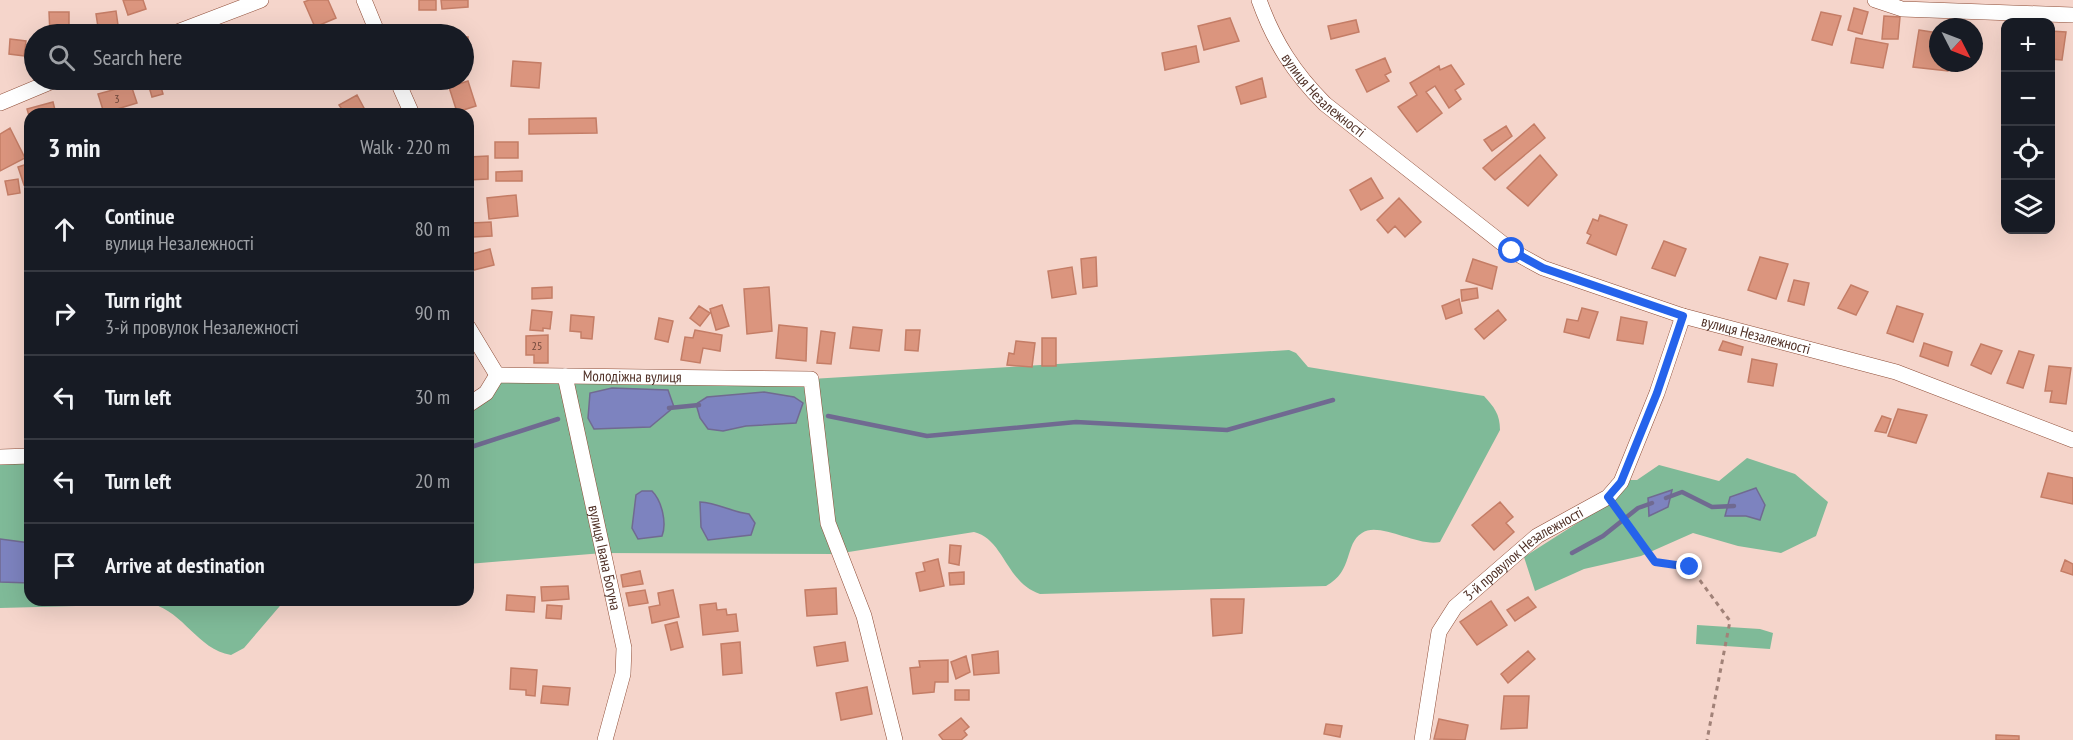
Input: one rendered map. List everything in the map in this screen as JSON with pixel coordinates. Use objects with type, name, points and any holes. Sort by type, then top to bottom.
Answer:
[{"type":"street","points":[[198,24],[261,0]]},
{"type":"street","points":[[364,0],[374,24]]},
{"type":"street","name":"вулиця Незалежності","points":[[1259,0],[1272,35],[1284,56],[1303,82],[1325,104],[1512,251],[1543,268],[1683,316],[1896,372],[2073,440]]},
{"type":"street","points":[[1875,0],[1902,9],[2073,15]]},
{"type":"street","points":[[0,103],[31,90]]},
{"type":"street","points":[[401,90],[409,108]]},
{"type":"street","name":"3-й провулок Незалежності","points":[[1422,740],[1438,632],[1455,608],[1537,536],[1608,497],[1621,482],[1657,393],[1683,316]]},
{"type":"street","points":[[474,337],[497,375],[486,393],[474,401]]},
{"type":"street","name":"Молодіжна вулиця","points":[[497,375],[811,379],[828,523],[864,616],[895,740]]},
{"type":"street","name":"вулиця Івана Богуна","points":[[565,376],[624,648],[621,685],[605,740]]},
{"type":"street","points":[[0,457],[24,456]]},
{"type":"path","points":[[1608,497],[1655,562],[1690,567],[1730,621],[1707,740]]},
{"type":"green space","points":[[1289,350],[1296,353],[1308,367],[1484,396],[1498,415],[1500,430],[1440,542],[1431,543],[1388,532],[1369,530],[1356,538],[1341,573],[1326,586],[1040,594],[1020,581],[992,543],[984,536],[974,532],[836,554],[603,553],[474,564],[474,399],[497,375],[811,379]]},
{"type":"green space","points":[[24,456],[24,606],[76,606],[0,608],[0,457]]},
{"type":"green space","points":[[1747,458],[1795,474],[1828,502],[1816,536],[1781,553],[1738,546],[1693,533],[1641,556],[1584,569],[1535,591],[1524,557],[1593,513],[1612,480],[1637,480],[1659,465],[1719,481]]},
{"type":"green space","points":[[158,606],[280,606],[244,648],[231,655],[209,646]]},
{"type":"green space","points":[[1697,625],[1760,629],[1773,633],[1770,649],[1696,644]]},
{"type":"water","points":[[612,388],[668,390],[674,407],[650,427],[594,429],[588,418],[590,393]]},
{"type":"water","points":[[764,392],[794,397],[803,403],[796,423],[746,426],[723,431],[708,429],[700,418],[696,404],[707,397]]},
{"type":"water","points":[[1756,488],[1765,505],[1760,520],[1746,516],[1725,516],[1730,497]]},
{"type":"water","points":[[1672,490],[1668,507],[1649,516],[1648,498]]},
{"type":"water","points":[[642,491],[652,491],[661,506],[664,519],[662,536],[638,539],[632,528],[636,495]]},
{"type":"water","points":[[700,502],[749,514],[755,523],[751,535],[708,540],[701,527]]},
{"type":"water","points":[[0,539],[24,542],[24,583],[0,582]]},
{"type":"building","points":[[123,0],[143,0],[146,9],[128,15]]},
{"type":"building","points":[[328,0],[336,18],[322,24],[314,24],[304,2]]},
{"type":"building","points":[[419,0],[436,0],[436,10],[419,10]]},
{"type":"building","points":[[441,0],[468,0],[468,7],[442,9]]},
{"type":"building","points":[[1854,8],[1868,12],[1862,34],[1848,30]]},
{"type":"building","points":[[116,11],[118,24],[98,24],[96,14]]},
{"type":"building","points":[[49,12],[69,12],[69,24],[50,24]]},
{"type":"building","points":[[1821,12],[1841,16],[1832,45],[1812,40]]},
{"type":"building","points":[[1884,16],[1900,17],[1898,39],[1882,39]]},
{"type":"building","points":[[1230,18],[1239,41],[1204,50],[1198,26]]},
{"type":"building","points":[[1356,20],[1359,32],[1331,39],[1328,26]]},
{"type":"building","points":[[1919,30],[1929,32],[1929,69],[1913,67]]},
{"type":"building","points":[[2055,31],[2066,32],[2062,60],[2055,59]]},
{"type":"building","points":[[1856,38],[1888,44],[1883,68],[1851,63]]},
{"type":"building","points":[[10,39],[24,41],[24,56],[9,54]]},
{"type":"building","points":[[1196,46],[1199,62],[1165,70],[1162,53]]},
{"type":"building","points":[[1385,58],[1391,72],[1385,75],[1389,81],[1367,92],[1356,70]]},
{"type":"building","points":[[513,61],[541,63],[539,88],[511,86]]},
{"type":"building","points":[[1451,65],[1464,84],[1455,90],[1461,99],[1449,108],[1435,86],[1426,92],[1442,113],[1417,132],[1398,107],[1417,95],[1410,83],[1439,66],[1440,70]]},
{"type":"building","points":[[1262,78],[1266,97],[1241,104],[1236,87]]},
{"type":"building","points":[[113,90],[133,90],[137,103],[120,108],[102,108],[98,94]]},
{"type":"building","points":[[150,90],[162,90],[163,94],[152,97]]},
{"type":"building","points":[[450,90],[471,90],[476,106],[456,108]]},
{"type":"building","points":[[357,95],[364,108],[341,108],[339,105]]},
{"type":"building","points":[[53,102],[54,108],[31,108]]},
{"type":"building","points":[[596,118],[597,133],[529,134],[529,119]]},
{"type":"building","points":[[1534,124],[1545,138],[1495,180],[1483,168]]},
{"type":"building","points":[[1506,126],[1512,136],[1492,151],[1484,140]]},
{"type":"building","points":[[10,128],[24,159],[0,171],[0,134]]},
{"type":"building","points":[[495,142],[518,142],[518,158],[495,158]]},
{"type":"building","points":[[1540,155],[1557,175],[1528,206],[1507,188]]},
{"type":"building","points":[[488,156],[488,179],[474,180],[474,157]]},
{"type":"building","points":[[24,165],[24,185],[18,167]]},
{"type":"building","points":[[522,171],[522,181],[496,181],[496,172]]},
{"type":"building","points":[[1371,178],[1383,198],[1361,210],[1350,190]]},
{"type":"building","points":[[18,179],[20,193],[8,195],[5,181]]},
{"type":"building","points":[[516,195],[518,216],[489,219],[487,198]]},
{"type":"building","points":[[1399,198],[1421,222],[1405,237],[1395,226],[1388,233],[1377,220]]},
{"type":"building","points":[[1600,215],[1627,225],[1616,255],[1587,243],[1591,235],[1587,233],[1593,219],[1598,221]]},
{"type":"building","points":[[491,222],[492,236],[474,237],[474,223]]},
{"type":"building","points":[[1664,241],[1686,249],[1675,276],[1652,268]]},
{"type":"building","points":[[490,249],[494,265],[474,270],[474,253]]},
{"type":"building","points":[[1096,257],[1097,286],[1083,288],[1081,259]]},
{"type":"building","points":[[1760,257],[1788,264],[1776,299],[1748,290]]},
{"type":"building","points":[[1473,259],[1497,267],[1492,289],[1466,281]]},
{"type":"building","points":[[1072,267],[1076,294],[1052,298],[1048,271]]},
{"type":"building","points":[[1794,280],[1809,283],[1804,305],[1788,301]]},
{"type":"building","points":[[1851,285],[1868,292],[1856,315],[1838,308]]},
{"type":"building","points":[[552,287],[552,298],[532,299],[532,288]]},
{"type":"building","points":[[769,287],[772,331],[747,334],[744,289]]},
{"type":"building","points":[[1477,288],[1478,298],[1462,301],[1461,290]]},
{"type":"building","points":[[1459,299],[1462,313],[1446,319],[1442,306]]},
{"type":"building","points":[[722,305],[729,326],[716,330],[710,309]]},
{"type":"building","points":[[699,306],[710,313],[700,326],[690,318]]},
{"type":"building","points":[[1897,306],[1923,314],[1913,342],[1887,333]]},
{"type":"building","points":[[1582,308],[1598,312],[1589,338],[1564,332],[1567,319],[1578,321]]},
{"type":"building","points":[[532,310],[552,312],[550,329],[530,330]]},
{"type":"building","points":[[1498,310],[1506,320],[1484,339],[1475,329]]},
{"type":"building","points":[[571,315],[594,317],[592,339],[581,338],[581,332],[570,331]]},
{"type":"building","points":[[1621,317],[1647,322],[1643,344],[1617,340]]},
{"type":"building","points":[[659,318],[673,321],[668,342],[655,339]]},
{"type":"building","points":[[779,325],[807,328],[806,361],[776,358]]},
{"type":"building","points":[[853,327],[882,330],[879,351],[850,348]]},
{"type":"building","points":[[695,330],[722,335],[720,351],[703,348],[700,363],[681,360],[685,337],[693,338]]},
{"type":"building","points":[[906,330],[920,330],[918,351],[905,350]]},
{"type":"building","points":[[821,331],[835,333],[831,364],[817,363]]},
{"type":"building","points":[[548,335],[548,363],[534,363],[534,355],[526,355],[526,336]]},
{"type":"building","points":[[1042,338],[1056,338],[1056,366],[1042,366]]},
{"type":"building","points":[[1016,341],[1035,343],[1032,367],[1007,365],[1009,353],[1014,354]]},
{"type":"building","points":[[1723,341],[1743,347],[1741,355],[1719,350]]},
{"type":"building","points":[[1924,343],[1952,352],[1948,366],[1920,356]]},
{"type":"building","points":[[1981,344],[2002,351],[1991,374],[1971,365]]},
{"type":"building","points":[[2019,351],[2034,355],[2023,388],[2007,383]]},
{"type":"building","points":[[1752,359],[1777,364],[1773,386],[1748,382]]},
{"type":"building","points":[[2049,366],[2071,368],[2066,404],[2050,402],[2052,391],[2045,391]]},
{"type":"building","points":[[1898,409],[1927,415],[1916,443],[1888,436]]},
{"type":"building","points":[[1882,416],[1891,419],[1886,433],[1875,431]]},
{"type":"building","points":[[2048,473],[2073,478],[2073,504],[2041,497]]},
{"type":"building","points":[[1500,502],[1513,517],[1506,523],[1514,532],[1494,550],[1472,525]]},
{"type":"building","points":[[950,545],[961,546],[959,565],[949,563]]},
{"type":"building","points":[[938,559],[944,586],[920,591],[916,573],[925,571],[923,563]]},
{"type":"building","points":[[2065,560],[2073,564],[2073,575],[2061,571]]},
{"type":"building","points":[[640,571],[643,584],[623,587],[621,575]]},
{"type":"building","points":[[964,572],[964,584],[950,585],[949,573]]},
{"type":"building","points":[[568,586],[569,599],[542,601],[541,587]]},
{"type":"building","points":[[836,588],[837,614],[807,616],[805,590]]},
{"type":"building","points":[[645,590],[648,603],[629,606],[626,593]]},
{"type":"building","points":[[673,590],[679,617],[652,623],[649,607],[660,605],[658,593]]},
{"type":"building","points":[[507,595],[535,597],[534,612],[506,610]]},
{"type":"building","points":[[1528,597],[1536,607],[1515,621],[1507,610]]},
{"type":"building","points":[[1211,599],[1244,599],[1242,633],[1213,636]]},
{"type":"building","points":[[1491,601],[1507,625],[1477,645],[1460,622]]},
{"type":"building","points":[[716,603],[717,610],[726,609],[727,615],[736,614],[738,631],[703,635],[700,605]]},
{"type":"building","points":[[547,605],[562,606],[561,619],[546,618]]},
{"type":"building","points":[[677,622],[683,647],[671,650],[665,625]]},
{"type":"building","points":[[740,642],[742,673],[723,675],[721,644]]},
{"type":"building","points":[[845,642],[848,661],[817,666],[814,647]]},
{"type":"building","points":[[998,651],[999,673],[974,675],[972,655]]},
{"type":"building","points":[[1528,651],[1535,659],[1508,683],[1501,674]]},
{"type":"building","points":[[966,656],[970,672],[956,679],[951,662]]},
{"type":"building","points":[[948,660],[948,682],[935,682],[934,692],[913,694],[910,668],[920,667],[919,661]]},
{"type":"building","points":[[511,668],[537,670],[535,696],[526,695],[526,690],[510,689]]},
{"type":"building","points":[[543,686],[570,688],[568,705],[541,703]]},
{"type":"building","points":[[867,687],[872,714],[841,720],[836,693]]},
{"type":"building","points":[[955,690],[969,690],[969,700],[955,700]]},
{"type":"building","points":[[1504,696],[1529,696],[1527,728],[1501,729]]},
{"type":"building","points":[[961,718],[969,727],[964,731],[967,735],[961,740],[943,740],[939,735]]},
{"type":"building","points":[[1439,719],[1468,725],[1465,740],[1434,739]]},
{"type":"building","points":[[1326,724],[1342,726],[1340,737],[1324,734]]},
{"type":"building","points":[[1996,735],[2019,736],[2019,740],[1996,740]]},
{"type":"waterway","points":[[828,416],[927,436],[1076,422],[1227,430],[1333,400]]},
{"type":"waterway","points":[[669,408],[699,405]]},
{"type":"waterway","points":[[474,446],[558,419]]},
{"type":"waterway","points":[[1666,498],[1682,492],[1712,507],[1734,506]]},
{"type":"waterway","points":[[1572,553],[1603,536],[1638,508],[1652,503]]},
{"type":"route","points":[[1512,251],[1543,268],[1683,316],[1657,393],[1621,482],[1608,497],[1655,562],[1690,567]]}]
